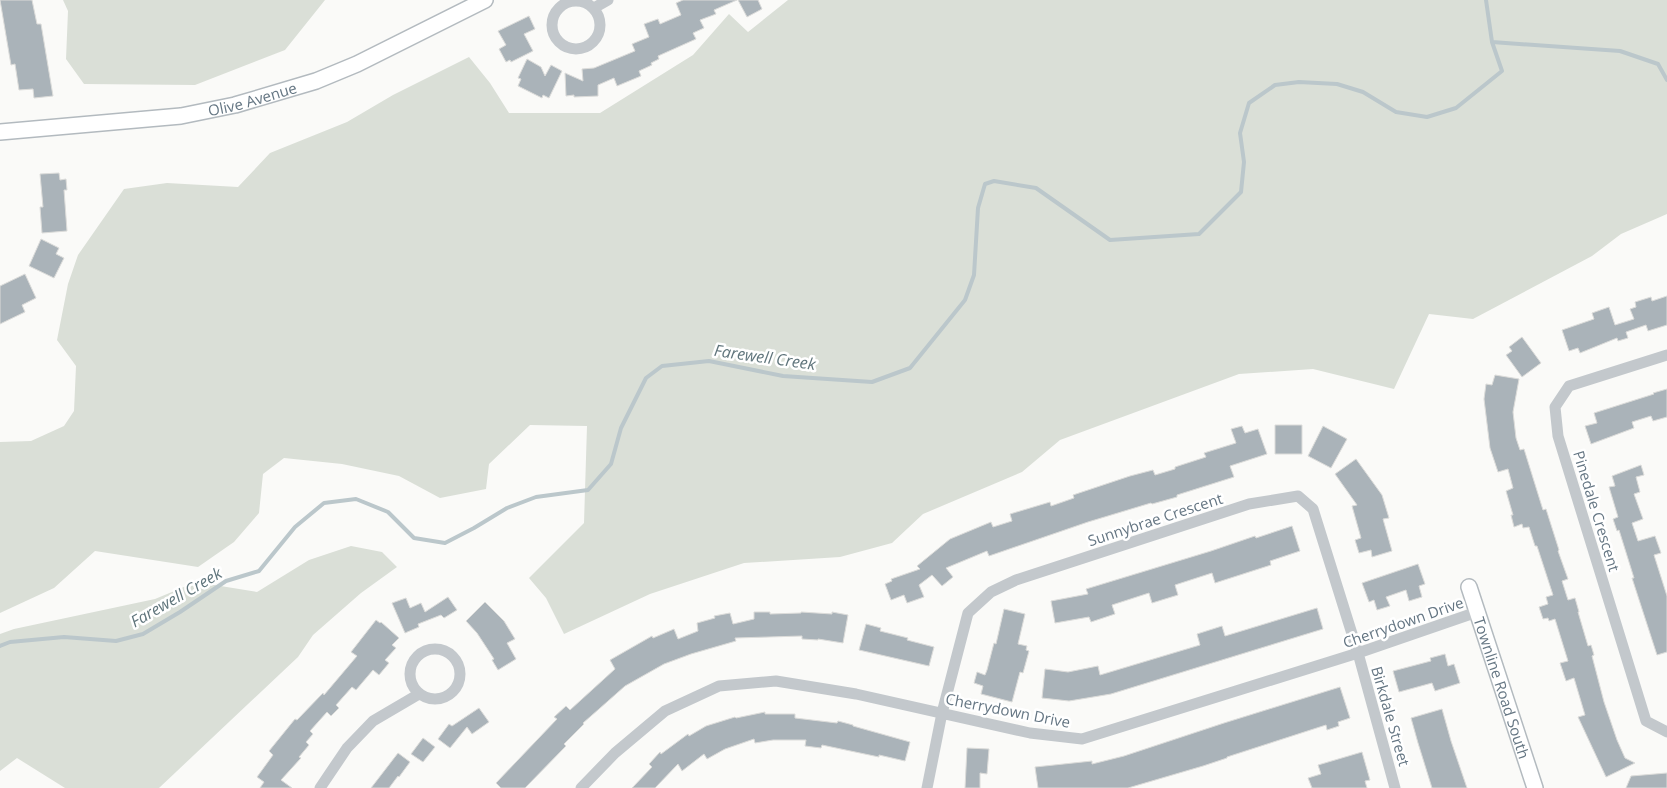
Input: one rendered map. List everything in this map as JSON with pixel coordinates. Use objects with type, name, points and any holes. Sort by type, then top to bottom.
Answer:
[{"type":"main road","name":"Olive Avenue","points":[[0,132],[172,117],[235,105],[290,90],[340,71],[485,0]]},
{"type":"main road","name":"Townline Road South","points":[[1470,587],[1535,788]]},
{"type":"street","points":[[594,8],[608,0]]},
{"type":"street","points":[[572,1],[580,1],[594,8],[600,22],[600,30],[592,43],[586,47],[570,48],[557,40],[552,24],[558,9],[572,1]]},
{"type":"street","name":"Pinedale Crescent","points":[[1667,355],[1570,386],[1555,407],[1558,436],[1646,721],[1667,732]]},
{"type":"street","name":"Sunnybrae Crescent","points":[[942,713],[968,613],[991,592],[1016,580],[1248,504],[1298,496],[1313,509],[1358,653]]},
{"type":"street","name":"Cherrydown Drive","points":[[582,788],[615,753],[665,711],[719,686],[776,681],[856,694],[1030,733],[1082,739],[1358,653],[1477,612]]},
{"type":"street","points":[[320,788],[347,748],[373,721],[419,694],[437,699],[452,693],[460,679],[458,663],[454,656],[447,651],[431,649],[416,657],[410,672],[414,688],[419,694]]},
{"type":"street","name":"Birkdale Street","points":[[1358,653],[1395,788]]},
{"type":"street","points":[[927,788],[942,713]]},
{"type":"shaded area","points":[[63,0],[325,0],[285,50],[195,85],[84,84],[66,59],[68,11]]},
{"type":"shaded area","points":[[788,0],[1667,0],[1667,214],[1621,234],[1592,256],[1473,319],[1429,314],[1394,389],[1313,369],[1239,374],[1060,440],[1022,472],[923,514],[892,543],[840,557],[744,563],[650,594],[564,634],[546,598],[529,578],[584,523],[587,426],[530,425],[489,464],[486,489],[440,498],[399,476],[342,464],[284,458],[263,474],[259,513],[234,542],[198,567],[95,551],[54,588],[0,613],[0,442],[31,441],[64,426],[74,411],[76,366],[57,340],[68,284],[78,255],[124,189],[167,183],[238,187],[270,153],[347,122],[393,95],[469,57],[490,83],[509,113],[600,113],[693,55],[729,14],[748,32]]},
{"type":"shaded area","points":[[351,546],[382,552],[397,567],[361,593],[313,635],[298,657],[159,788],[65,788],[17,758],[0,771],[0,634],[14,629],[155,599],[196,582],[257,592],[309,560]]},
{"type":"building","points":[[0,0],[32,0],[37,24],[41,24],[53,96],[34,98],[33,89],[19,90],[15,64],[11,65]]},
{"type":"building","points":[[683,0],[737,0],[714,10],[716,14],[700,20],[704,28],[693,33],[696,39],[658,56],[659,59],[651,63],[652,65],[639,71],[641,76],[617,86],[614,78],[598,85],[598,96],[566,96],[565,73],[583,81],[582,69],[594,68],[635,51],[632,44],[649,37],[644,24],[658,19],[660,24],[681,15],[676,3]]},
{"type":"building","points":[[738,0],[758,0],[762,9],[747,17]]},
{"type":"building","points":[[529,16],[535,29],[524,34],[533,51],[511,62],[510,60],[506,62],[499,49],[506,45],[498,31]]},
{"type":"building","points":[[527,59],[541,67],[545,76],[551,65],[562,71],[549,98],[543,95],[542,98],[518,86],[521,79],[518,78]]},
{"type":"building","points":[[59,173],[60,180],[66,179],[67,190],[64,190],[67,231],[42,233],[40,207],[43,207],[40,174]]},
{"type":"building","points":[[41,239],[59,248],[56,254],[64,258],[54,278],[29,266]]},
{"type":"building","points":[[25,274],[36,298],[22,305],[25,312],[0,324],[0,286]]},
{"type":"building","points":[[1667,296],[1667,325],[1648,331],[1646,325],[1626,332],[1628,338],[1618,341],[1617,338],[1580,353],[1578,348],[1569,351],[1562,330],[1594,319],[1592,313],[1609,307],[1615,325],[1634,319],[1630,309],[1636,307],[1635,302],[1651,297],[1652,301]]},
{"type":"building","points":[[1522,337],[1541,363],[1522,377],[1506,355],[1512,351],[1509,347]]},
{"type":"building","points":[[1495,375],[1519,379],[1513,412],[1516,438],[1520,450],[1524,449],[1543,510],[1546,509],[1568,579],[1562,581],[1568,600],[1575,598],[1588,646],[1591,645],[1594,655],[1592,656],[1604,702],[1617,740],[1625,758],[1635,763],[1606,777],[1578,717],[1585,715],[1574,678],[1566,681],[1560,663],[1568,661],[1555,619],[1549,621],[1548,618],[1543,619],[1539,607],[1548,604],[1546,597],[1553,595],[1537,546],[1535,546],[1529,527],[1523,528],[1522,524],[1514,527],[1511,515],[1513,515],[1506,491],[1513,488],[1508,469],[1498,472],[1490,448],[1484,399],[1486,384],[1492,385]]},
{"type":"building","points":[[1667,389],[1667,417],[1653,421],[1651,416],[1632,422],[1634,428],[1591,444],[1585,426],[1597,423],[1594,413]]},
{"type":"building","points":[[1275,425],[1302,425],[1302,454],[1275,454]]},
{"type":"building","points":[[1242,426],[1245,433],[1258,429],[1267,454],[1230,466],[1234,477],[1177,495],[1177,497],[1088,522],[989,556],[987,551],[946,568],[953,577],[942,586],[932,575],[919,585],[924,597],[907,603],[904,595],[891,600],[885,584],[892,581],[891,579],[920,569],[917,566],[950,539],[991,522],[993,527],[1012,521],[1010,514],[1050,502],[1051,506],[1074,498],[1073,495],[1130,476],[1153,470],[1155,475],[1175,469],[1175,467],[1206,457],[1204,453],[1236,443],[1231,429]]},
{"type":"building","points":[[1323,426],[1347,439],[1331,468],[1308,456]]},
{"type":"building","points":[[1356,459],[1382,495],[1389,518],[1383,519],[1392,551],[1372,557],[1371,550],[1359,553],[1355,540],[1361,538],[1352,506],[1357,505],[1335,474]]},
{"type":"building","points":[[1641,465],[1644,475],[1636,477],[1640,492],[1634,494],[1643,519],[1632,523],[1638,541],[1655,536],[1661,553],[1654,555],[1667,596],[1667,652],[1657,655],[1632,578],[1634,578],[1619,530],[1617,531],[1613,519],[1618,517],[1609,487],[1615,486],[1612,476]]},
{"type":"building","points":[[1292,526],[1300,551],[1270,561],[1271,565],[1215,583],[1212,573],[1175,585],[1178,595],[1152,603],[1149,593],[1112,605],[1115,614],[1091,622],[1089,617],[1055,623],[1051,601],[1088,594],[1086,589]]},
{"type":"building","points":[[1418,564],[1425,584],[1419,586],[1422,597],[1409,601],[1406,590],[1386,597],[1390,606],[1377,610],[1374,600],[1369,602],[1362,583]]},
{"type":"building","points":[[448,597],[457,610],[444,618],[441,615],[418,624],[419,627],[405,633],[392,603],[406,598],[410,608],[421,603],[425,612]]},
{"type":"building","points":[[485,602],[504,621],[515,639],[507,643],[516,659],[498,670],[492,660],[494,659],[477,633],[466,621]]},
{"type":"building","points":[[1317,608],[1323,629],[1111,694],[1069,701],[1042,698],[1045,669],[1068,672],[1098,666],[1100,675],[1200,645],[1197,634],[1222,626],[1225,636]]},
{"type":"building","points":[[1004,609],[1025,614],[1018,644],[1027,646],[1026,650],[1029,651],[1023,673],[1020,672],[1012,702],[981,694],[983,686],[974,683],[977,672],[985,675],[994,643],[996,644]]},
{"type":"building","points":[[754,612],[770,612],[770,614],[801,612],[832,614],[832,612],[848,615],[843,643],[818,639],[802,639],[802,636],[735,638],[736,641],[664,664],[625,686],[583,723],[564,744],[566,746],[525,788],[501,788],[496,783],[557,719],[554,717],[566,706],[570,710],[615,669],[610,660],[652,636],[653,638],[674,629],[678,639],[698,631],[697,623],[715,618],[714,616],[730,613],[733,624],[754,619]]},
{"type":"building","points":[[376,620],[381,622],[399,638],[392,645],[396,648],[385,660],[389,663],[379,675],[373,670],[356,690],[352,687],[336,705],[339,708],[331,716],[327,712],[310,731],[313,734],[306,742],[309,745],[299,757],[301,758],[281,780],[292,788],[260,788],[264,782],[257,777],[273,755],[269,751],[295,719],[297,720],[323,693],[324,695],[357,656],[351,652]]},
{"type":"building","points":[[866,624],[881,628],[880,631],[934,647],[929,666],[859,650]]},
{"type":"building","points":[[1445,654],[1448,666],[1454,664],[1460,683],[1435,691],[1432,683],[1399,692],[1393,671],[1431,661],[1430,658]]},
{"type":"building","points":[[1340,687],[1350,718],[1338,722],[1339,726],[1327,730],[1326,725],[1203,766],[1128,788],[1038,788],[1035,767],[1092,761],[1092,764],[1124,756]]},
{"type":"building","points":[[479,708],[489,722],[472,734],[467,727],[450,748],[438,739],[449,724],[452,726]]},
{"type":"building","points":[[1442,709],[1467,788],[1432,788],[1411,718]]},
{"type":"building","points":[[765,712],[765,714],[795,714],[795,718],[837,723],[838,721],[910,742],[905,761],[822,745],[821,748],[805,746],[806,740],[773,740],[755,743],[754,739],[725,749],[707,759],[704,754],[682,771],[678,764],[655,788],[632,788],[652,767],[649,764],[660,752],[661,754],[688,734],[689,736],[706,726],[735,717]]},
{"type":"building","points":[[423,738],[435,747],[423,762],[411,754]]},
{"type":"building","points":[[967,748],[989,749],[987,774],[980,773],[980,788],[965,788]]},
{"type":"building","points":[[1362,752],[1370,780],[1365,781],[1367,788],[1312,788],[1308,778],[1321,774],[1318,765]]},
{"type":"building","points":[[398,753],[410,762],[399,777],[389,788],[371,788]]},
{"type":"building","points":[[1667,773],[1667,788],[1626,788],[1631,776]]},
{"type":"waterway","name":"Farewell Creek","points":[[0,646],[10,642],[64,637],[116,641],[143,634],[226,581],[259,571],[295,527],[324,503],[356,499],[388,512],[414,538],[445,543],[507,508],[536,497],[588,490],[611,464],[621,428],[646,378],[662,366],[709,361],[783,376],[872,382],[910,368],[965,300],[974,275],[978,208],[985,184],[994,181],[1036,188],[1110,240],[1199,234],[1241,192],[1244,162],[1240,133],[1249,103],[1275,85],[1299,82],[1337,84],[1363,92],[1396,112],[1427,117],[1456,108],[1502,71],[1492,42],[1486,0]]},
{"type":"waterway","points":[[1492,42],[1620,51],[1658,64],[1667,80]]}]
